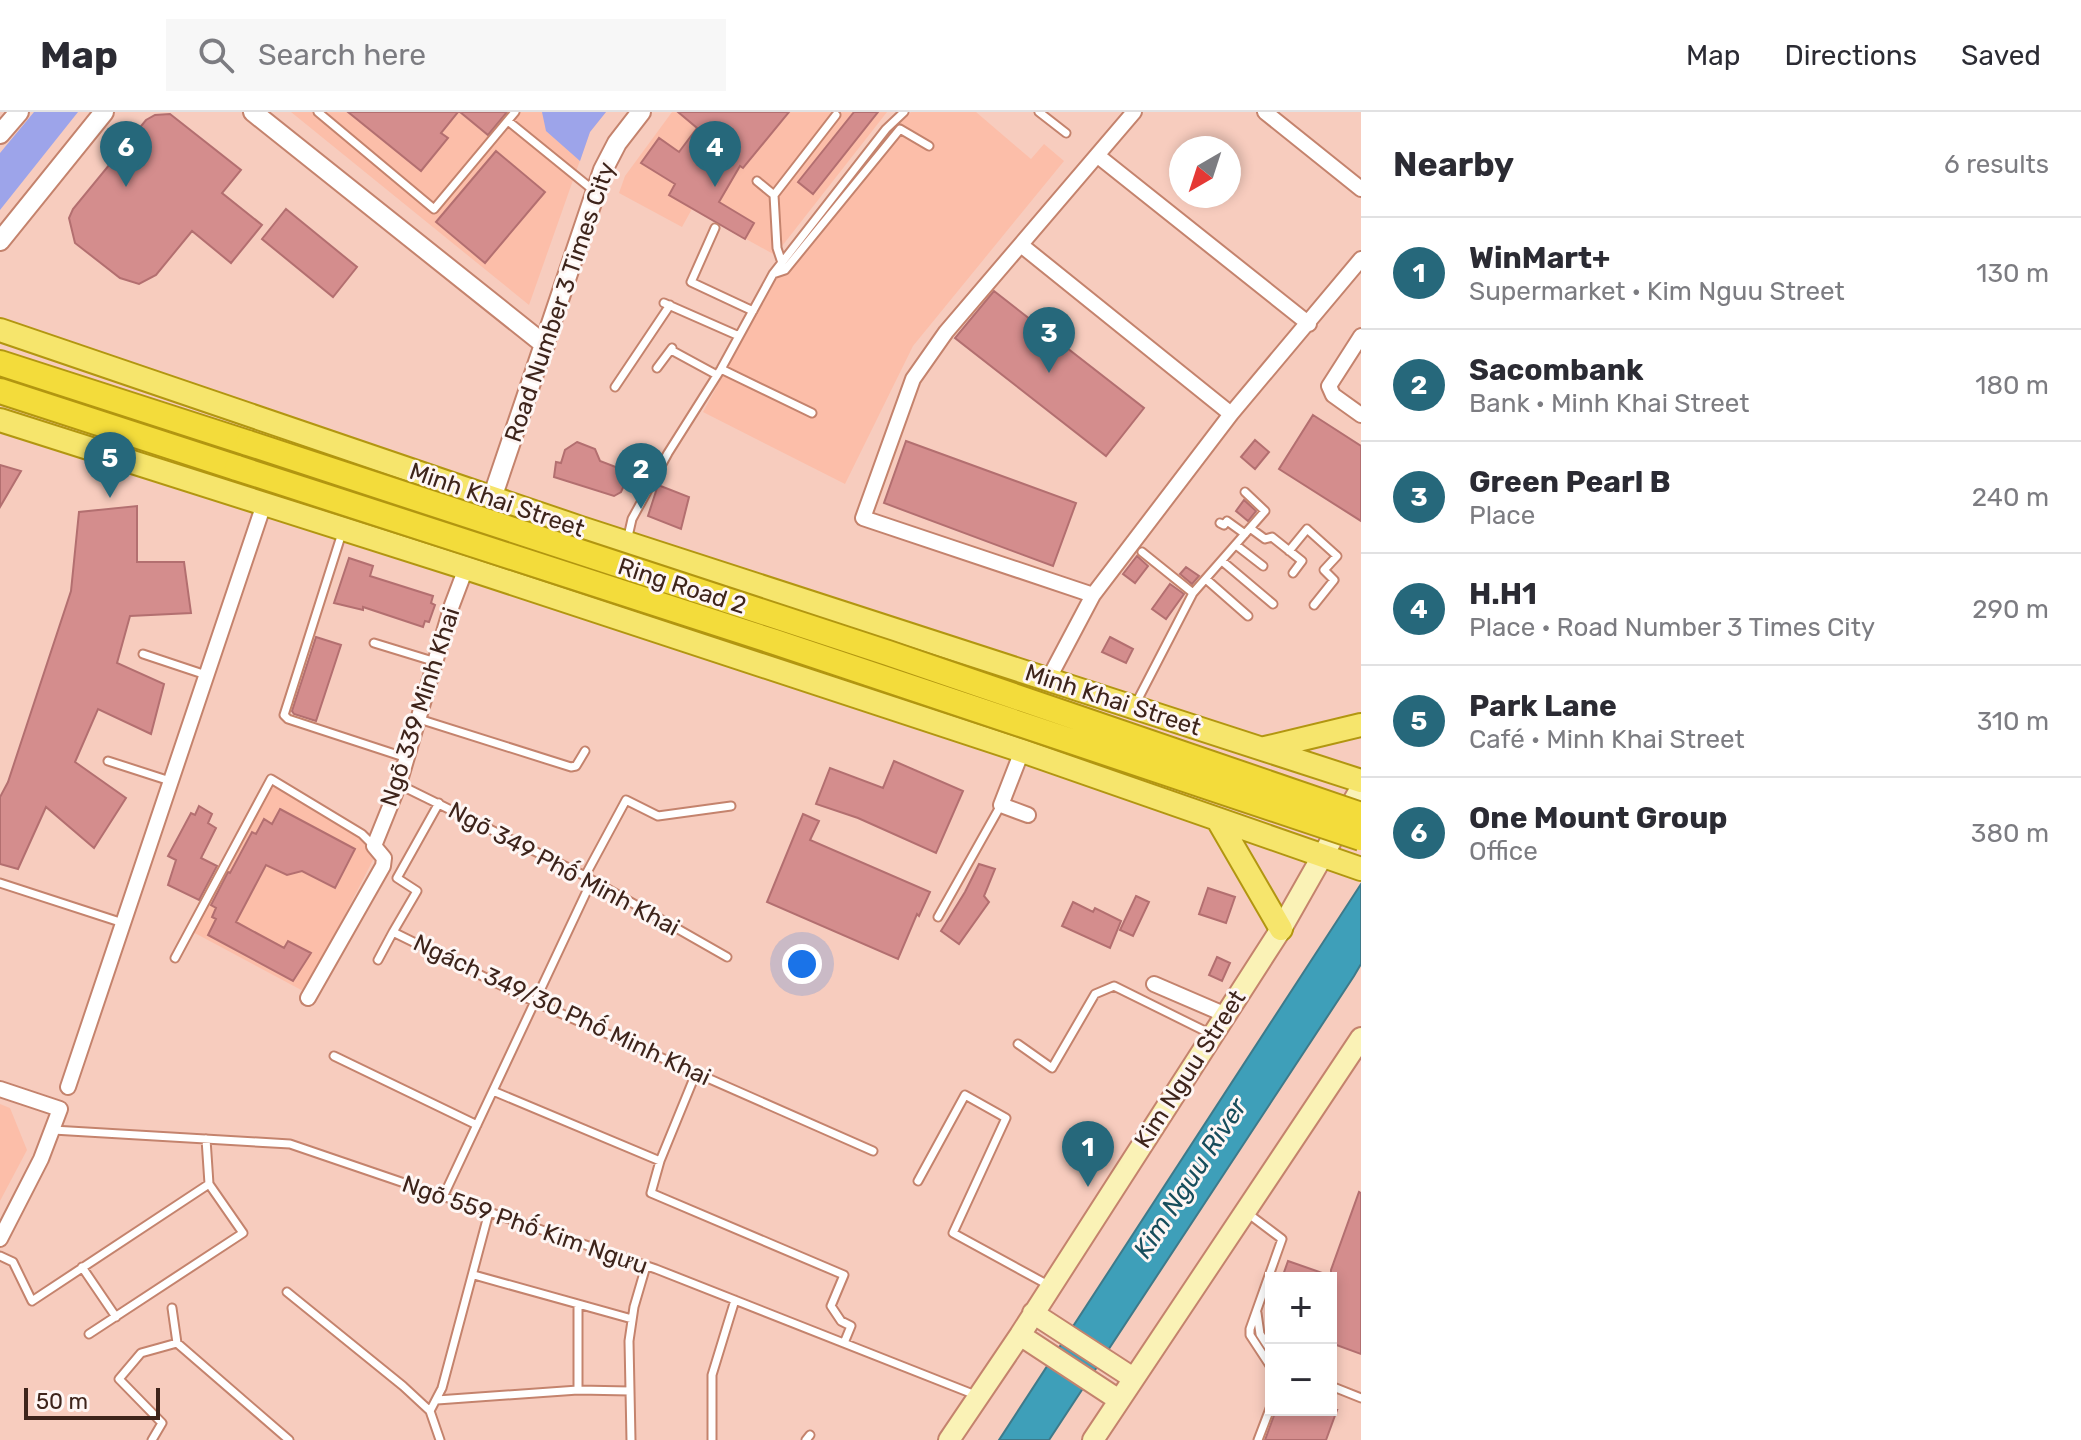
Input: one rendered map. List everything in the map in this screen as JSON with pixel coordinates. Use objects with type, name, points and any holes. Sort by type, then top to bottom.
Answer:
[{"type":"highway","name":"Ring Road 2","points":[[0,363],[903,658],[1361,815]]},
{"type":"highway","name":"Ring Road 2","points":[[0,391],[775,642],[1361,838]]},
{"type":"main road","name":"Minh Khai Street","points":[[0,330],[627,543],[1361,781]]},
{"type":"main road","points":[[0,420],[466,568],[1022,751],[1353,867]]},
{"type":"main road","points":[[369,537],[391,464]]},
{"type":"main road","points":[[466,568],[492,498]]},
{"type":"main road","points":[[1264,748],[1361,725]]},
{"type":"main road","name":"Kim Nguu Street","points":[[949,1440],[1281,929],[1361,788]]},
{"type":"main road","points":[[1219,822],[1281,929]]},
{"type":"main road","points":[[1093,1440],[1357,1051]]},
{"type":"main road","points":[[1033,1313],[1133,1378]]},
{"type":"main road","points":[[1020,1335],[1119,1400]]},
{"type":"street","points":[[0,134],[19,112]]},
{"type":"street","points":[[0,241],[104,112]]},
{"type":"street","points":[[253,112],[545,345]]},
{"type":"street","name":"Road Number 3 Times City","points":[[492,498],[609,157],[641,112]]},
{"type":"street","points":[[1093,595],[863,518],[913,379],[946,332],[1134,112]]},
{"type":"street","points":[[1265,112],[1361,189]]},
{"type":"street","points":[[1098,156],[1309,324]]},
{"type":"street","points":[[1021,245],[1231,414]]},
{"type":"street","points":[[1048,680],[1093,595],[1231,414],[1361,259]]},
{"type":"street","points":[[1361,336],[1329,386],[1333,395],[1361,415]]},
{"type":"street","points":[[68,1087],[264,504]]},
{"type":"street","name":"Ngõ 339 Minh Khai","points":[[374,846],[399,784],[466,568]]},
{"type":"street","points":[[1022,751],[1001,805],[1028,815]]},
{"type":"street","points":[[308,998],[383,866],[384,858],[374,846]]},
{"type":"street","points":[[1154,984],[1226,1015]]},
{"type":"street","points":[[0,1089],[60,1109],[53,1130],[0,1239]]},
{"type":"lane","points":[[318,112],[434,209],[515,112]]},
{"type":"lane","points":[[627,543],[632,519],[773,274],[886,129],[904,112]]},
{"type":"lane","points":[[1039,112],[1066,133]]},
{"type":"lane","points":[[782,263],[777,248],[774,195],[836,115]]},
{"type":"lane","points":[[508,121],[596,192]]},
{"type":"lane","points":[[773,274],[785,270],[900,129],[929,146]]},
{"type":"lane","points":[[757,181],[774,195]]},
{"type":"lane","points":[[715,228],[691,282],[753,311]]},
{"type":"lane","points":[[615,387],[667,304],[739,336]]},
{"type":"lane","points":[[657,368],[672,348],[812,413]]},
{"type":"lane","points":[[1134,707],[1193,593],[1265,511],[1245,492]]},
{"type":"lane","points":[[1220,523],[1224,525],[1227,521],[1265,539],[1272,537],[1302,561],[1293,573]]},
{"type":"lane","points":[[343,529],[284,715],[288,719],[407,758]]},
{"type":"lane","points":[[1289,551],[1307,529],[1337,556],[1324,570],[1334,580],[1314,605]]},
{"type":"lane","points":[[1236,545],[1263,566]]},
{"type":"lane","points":[[1142,552],[1193,593]]},
{"type":"lane","points":[[1222,561],[1273,604]]},
{"type":"lane","points":[[1207,580],[1248,616]]},
{"type":"lane","points":[[374,643],[436,662]]},
{"type":"lane","points":[[143,654],[206,675]]},
{"type":"lane","points":[[419,719],[571,767],[576,766],[585,751]]},
{"type":"lane","points":[[108,761],[170,781]]},
{"type":"lane","points":[[175,958],[271,779],[362,834],[374,846]]},
{"type":"lane","name":"Ngõ 349 Phố Minh Khai","points":[[399,784],[589,878],[727,957]]},
{"type":"lane","points":[[443,1197],[626,800],[658,816],[731,806]]},
{"type":"lane","name":"Ngách 349/30 Phố Minh Khai","points":[[439,803],[397,878],[417,891],[393,932],[535,1002],[873,1151]]},
{"type":"lane","points":[[938,917],[1001,805]]},
{"type":"lane","points":[[0,883],[123,923]]},
{"type":"lane","points":[[378,960],[393,932]]},
{"type":"lane","points":[[1018,1044],[1052,1068],[1095,994],[1114,986],[1213,1035]]},
{"type":"lane","points":[[334,1056],[477,1125]]},
{"type":"lane","points":[[696,1073],[660,1161],[651,1193],[844,1275],[831,1306],[841,1321],[851,1326],[844,1343]]},
{"type":"lane","points":[[493,1091],[660,1161]]},
{"type":"lane","points":[[918,1181],[965,1095],[1006,1118],[953,1233],[1050,1286]]},
{"type":"lane","name":"Ngõ 559 Phố Kim Ngưu","points":[[53,1130],[290,1144],[646,1266],[979,1396]]},
{"type":"lane","points":[[89,1334],[243,1233],[209,1184],[206,1139]]},
{"type":"lane","points":[[0,1256],[13,1262],[32,1301],[209,1184]]},
{"type":"lane","points":[[430,1411],[437,1400],[489,1212]]},
{"type":"lane","points":[[1246,1212],[1282,1239],[1250,1335],[1265,1358]]},
{"type":"lane","points":[[631,1440],[629,1341],[646,1266]]},
{"type":"lane","points":[[82,1267],[116,1317]]},
{"type":"lane","points":[[474,1275],[632,1319]]},
{"type":"lane","points":[[287,1292],[430,1411],[440,1440]]},
{"type":"lane","points":[[712,1440],[712,1375],[735,1300]]},
{"type":"lane","points":[[578,1304],[578,1390]]},
{"type":"lane","points":[[172,1308],[177,1343],[289,1440]]},
{"type":"lane","points":[[1256,1310],[1260,1334],[1266,1344]]},
{"type":"lane","points":[[152,1440],[162,1423],[119,1379],[141,1353],[177,1343]]},
{"type":"lane","points":[[1337,1388],[1361,1398]]},
{"type":"lane","points":[[437,1400],[578,1390],[630,1391]]},
{"type":"lane","points":[[1258,1440],[1267,1416]]},
{"type":"shaded area","points":[[34,112],[78,112],[0,210],[0,153]]},
{"type":"shaded area","points":[[291,112],[606,112],[590,132],[529,305]]},
{"type":"shaded area","points":[[542,112],[606,112],[590,132],[580,161],[546,131]]},
{"type":"shaded area","points":[[672,112],[887,112],[775,255],[692,209],[682,227],[619,193],[625,176]]},
{"type":"shaded area","points":[[911,112],[976,112],[1031,159],[1044,144],[1064,161],[913,346],[845,484],[703,412],[782,267],[889,134]]},
{"type":"shaded area","points":[[270,783],[355,834],[368,845],[374,858],[305,992],[191,931]]},
{"type":"shaded area","points":[[0,1104],[10,1108],[27,1150],[0,1201]]},
{"type":"water","name":"Kim Nguu River","points":[[1361,884],[1361,964],[1354,976],[1049,1440],[999,1440]]},
{"type":"building","points":[[348,112],[458,112],[441,133],[448,138],[421,171]]},
{"type":"building","points":[[460,112],[507,112],[488,135]]},
{"type":"building","points":[[678,112],[789,112],[743,168],[740,166],[719,202],[754,223],[745,239],[669,195],[675,184],[641,163],[659,138],[679,152],[697,128]]},
{"type":"building","points":[[854,112],[878,112],[813,194],[798,182]]},
{"type":"building","points":[[170,114],[241,170],[222,193],[262,225],[231,263],[192,231],[156,275],[139,284],[120,278],[75,243],[69,218],[73,209],[146,120],[155,115]]},
{"type":"building","points":[[496,151],[545,192],[485,263],[436,222]]},
{"type":"building","points":[[286,209],[357,267],[333,297],[262,239]]},
{"type":"building","points":[[994,291],[1144,408],[1106,456],[955,338]]},
{"type":"building","points":[[1313,415],[1361,446],[1361,521],[1279,469]]},
{"type":"building","points":[[1255,440],[1269,452],[1255,469],[1241,457]]},
{"type":"building","points":[[906,441],[1076,503],[1053,566],[884,503]]},
{"type":"building","points":[[577,442],[595,449],[600,461],[621,469],[626,481],[621,492],[614,496],[554,477],[556,462],[561,463],[565,450]]},
{"type":"building","points":[[0,465],[21,471],[0,507]]},
{"type":"building","points":[[658,485],[689,497],[681,529],[648,516]]},
{"type":"building","points":[[1244,500],[1256,511],[1248,521],[1236,511]]},
{"type":"building","points":[[137,506],[137,562],[184,562],[191,613],[130,616],[117,663],[164,684],[151,734],[98,709],[75,762],[126,798],[94,848],[46,807],[18,869],[0,864],[0,797],[8,782],[71,591],[79,512]]},
{"type":"building","points":[[1137,556],[1148,566],[1135,583],[1123,574]]},
{"type":"building","points":[[349,558],[373,566],[370,576],[433,596],[431,603],[435,605],[429,622],[425,621],[423,627],[363,607],[363,610],[334,603]]},
{"type":"building","points":[[1186,567],[1199,576],[1192,584],[1180,574]]},
{"type":"building","points":[[1170,584],[1184,594],[1166,619],[1152,609]]},
{"type":"building","points":[[316,637],[341,645],[316,721],[292,711]]},
{"type":"building","points":[[1110,637],[1133,649],[1126,663],[1102,652]]},
{"type":"building","points":[[894,761],[963,791],[936,853],[858,818],[816,804],[830,768],[883,788]]},
{"type":"building","points":[[199,806],[212,814],[208,823],[216,828],[201,858],[217,866],[199,900],[168,885],[176,860],[168,856],[191,813],[195,815]]},
{"type":"building","points":[[280,809],[355,849],[335,888],[302,871],[287,875],[266,865],[236,922],[284,948],[288,941],[311,953],[293,981],[208,935],[216,919],[212,917],[216,908],[211,905],[228,872],[252,832],[256,834],[264,819],[272,824]]},
{"type":"building","points":[[803,814],[819,821],[810,840],[930,892],[898,959],[767,902]]},
{"type":"building","points":[[979,864],[995,869],[984,896],[989,902],[959,944],[941,931]]},
{"type":"building","points":[[1208,888],[1235,897],[1226,923],[1199,914]]},
{"type":"building","points":[[1136,896],[1149,902],[1133,936],[1120,930]]},
{"type":"building","points":[[1073,902],[1093,912],[1095,908],[1121,921],[1110,948],[1062,926]]},
{"type":"building","points":[[1217,957],[1230,963],[1222,981],[1209,975]]},
{"type":"building","points":[[1359,1192],[1361,1354],[1337,1345],[1337,1272],[1331,1270]]},
{"type":"building","points":[[1288,1261],[1320,1272],[1284,1272]]},
{"type":"building","points":[[1274,1416],[1335,1416],[1326,1440],[1265,1440]]},
{"type":"place","name":"One Mount Group","points":[[126,187]]},
{"type":"place","name":"H.H1","points":[[715,187]]},
{"type":"place","name":"Green Pearl B","points":[[1049,373]]},
{"type":"place","name":"Park Lane","points":[[110,498]]},
{"type":"place","name":"Sacombank","points":[[641,509]]},
{"type":"place","name":"WinMart+","points":[[1088,1187]]}]
